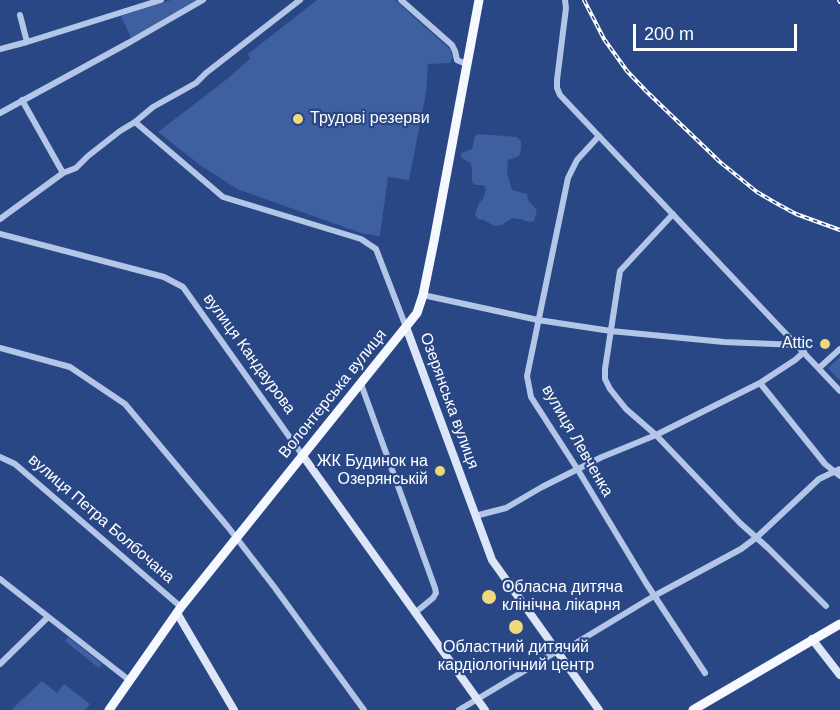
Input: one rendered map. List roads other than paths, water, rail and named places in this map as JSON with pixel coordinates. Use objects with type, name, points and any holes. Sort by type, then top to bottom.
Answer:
[{"type":"main road","name":"Озерянська вулиця","points":[[479,0],[423,295],[417,313],[406,327],[492,560],[599,710]]},
{"type":"main road","name":"Волонтерська вулиця","points":[[109,710],[179,610],[406,327]]},
{"type":"main road","name":"вулиця Кандаурова","points":[[303,456],[485,710]]},
{"type":"main road","name":"вулиця Петра Болбочана","points":[[179,610],[234,710]]},
{"type":"main road","points":[[693,710],[707,706],[812,639],[840,624]]},
{"type":"main road","points":[[812,639],[840,675]]},
{"type":"street","points":[[0,49],[162,0]]},
{"type":"street","points":[[0,113],[203,0]]},
{"type":"street","points":[[0,219],[63,173],[76,168],[88,156],[153,107],[196,83],[300,0]]},
{"type":"street","points":[[401,0],[452,45],[457,60],[466,64]]},
{"type":"street","points":[[565,0],[557,80],[560,95],[840,391]]},
{"type":"street","points":[[20,15],[27,42]]},
{"type":"street","points":[[22,100],[63,173]]},
{"type":"street","name":"Волонтерська вулиця","points":[[135,122],[223,196],[361,239],[376,249],[406,327]]},
{"type":"street","name":"вулиця Левченка","points":[[599,136],[577,159],[568,178],[528,376],[531,397],[654,596],[705,673]]},
{"type":"street","points":[[673,214],[620,271],[604,369],[605,379],[626,409],[656,435],[740,523],[826,606]]},
{"type":"street","name":"вулиця Кандаурова","points":[[0,234],[164,277],[183,287],[303,456]]},
{"type":"street","points":[[423,295],[538,320],[611,331],[724,342],[798,345]]},
{"type":"street","points":[[0,348],[70,367],[125,404],[236,537],[364,710]]},
{"type":"street","points":[[819,368],[840,349]]},
{"type":"street","points":[[475,516],[506,508],[602,457],[656,435],[760,383],[804,352]]},
{"type":"street","points":[[760,383],[825,464],[838,472]]},
{"type":"street","points":[[361,384],[435,588],[436,593],[433,598],[416,612]]},
{"type":"street","name":"вулиця Петра Болбочана","points":[[0,457],[15,465],[179,610]]},
{"type":"street","points":[[459,710],[557,651],[566,649],[654,596],[741,549],[819,479],[838,472]]},
{"type":"street","points":[[0,579],[129,681]]},
{"type":"street","points":[[0,664],[48,617]]},
{"type":"tram line","points":[[691,710],[840,622]]},
{"type":"railway","points":[[584,0],[604,39],[627,71],[720,162],[757,192],[774,202],[796,214],[840,230]]},
{"type":"place","name":"Трудові резерви","points":[[298,119]]},
{"type":"place","name":"Attic","points":[[825,344]]},
{"type":"place","name":"ЖК Будинок на Озерянській","points":[[440,471]]},
{"type":"place","name":"Обласна дитяча клінічна лікарня","points":[[489,597]]},
{"type":"place","name":"Областний дитячий кардіологічний центр","points":[[516,627]]}]
